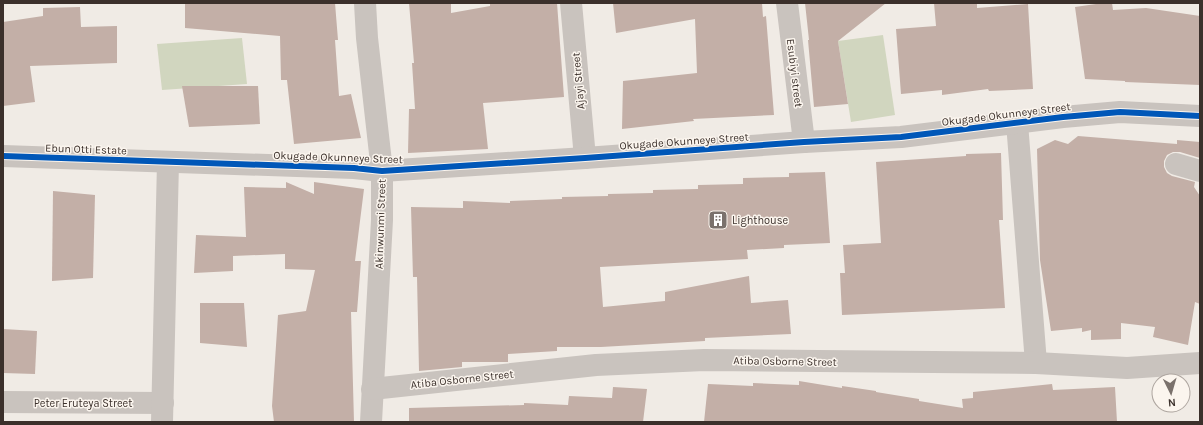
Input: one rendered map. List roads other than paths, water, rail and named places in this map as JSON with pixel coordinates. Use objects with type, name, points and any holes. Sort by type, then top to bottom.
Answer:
[{"type":"street","name":"Akinwunmi Street","points":[[365,3],[367,38],[382,171],[382,220],[371,422]]},
{"type":"street","name":"Ajayi Street","points":[[571,3],[586,158]]},
{"type":"street","name":"Esubiyi street","points":[[787,3],[804,142]]},
{"type":"street","name":"Okugade Okunneye Street","points":[[168,162],[354,168],[382,171],[804,142],[901,138],[1063,117],[1120,112],[1200,116]]},
{"type":"street","points":[[1017,123],[1036,363]]},
{"type":"street","name":"Ebun Otti Estate","points":[[3,156],[168,162]]},
{"type":"street","points":[[162,412],[168,162]]},
{"type":"street","points":[[1176,164],[1200,171]]},
{"type":"street","name":"Atiba Osborne Street","points":[[372,389],[596,364],[696,360],[1036,363],[1127,368],[1200,363]]},
{"type":"street","name":"Peter Eruteya Street","points":[[3,402],[162,412]]},
{"type":"place","name":"Lighthouse","points":[[718,220]]}]
